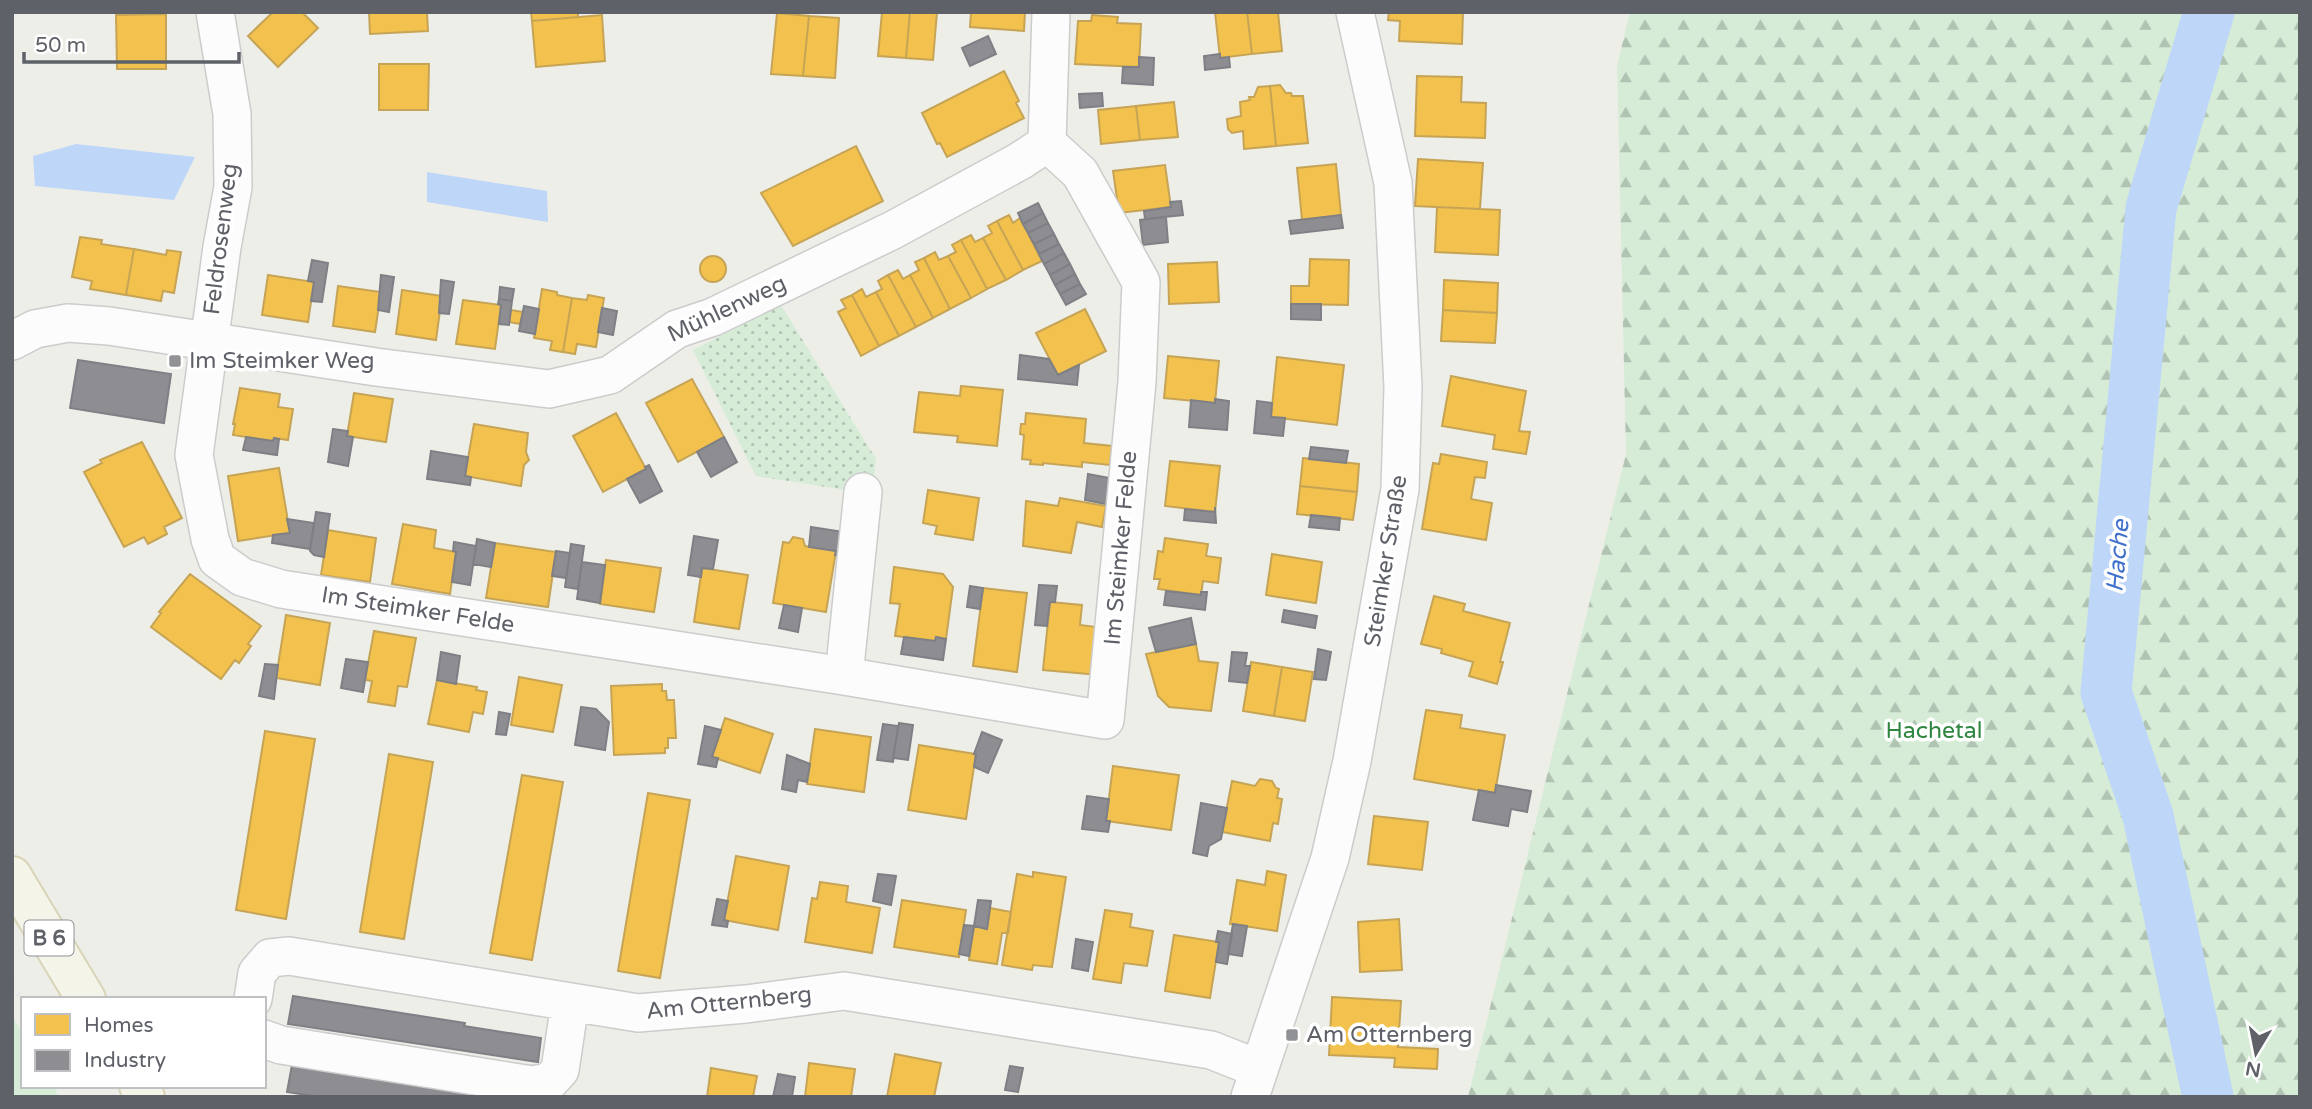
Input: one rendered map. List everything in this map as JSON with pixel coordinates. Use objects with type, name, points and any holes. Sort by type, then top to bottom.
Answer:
[{"type":"main road","name":"B 6","points":[[12,876],[85,997]]},
{"type":"street","name":"Feldrosenweg","points":[[208,341],[233,187],[232,114],[215,12]]},
{"type":"street","points":[[1047,143],[1051,12]]},
{"type":"street","name":"Steimker Straße","points":[[1254,1083],[1330,858],[1352,761],[1400,489],[1404,387],[1393,183],[1355,12]]},
{"type":"street","name":"Mühlenweg","points":[[12,341],[35,329],[68,323],[177,335],[376,367],[549,389],[610,375],[677,329],[713,317],[893,230],[1020,161],[1047,143]]},
{"type":"street","name":"Im Steimker Felde","points":[[208,341],[194,456],[210,539],[217,559],[242,577],[281,589],[844,676],[1105,720],[1137,382],[1141,282],[1080,173],[1047,143]]},
{"type":"street","points":[[844,676],[863,492]]},
{"type":"street","name":"Am Otternberg","points":[[253,997],[257,973],[270,958],[289,956],[638,1013],[746,1004],[844,991],[1211,1050],[1254,1083]]},
{"type":"street","points":[[266,1040],[281,1045],[532,1085],[549,1082],[560,1070],[570,1003]]},
{"type":"green space","name":"Hachetal","points":[[1630,12],[2300,12],[2300,1097],[1468,1097],[1626,454],[1617,66]]},
{"type":"green space","points":[[781,305],[876,459],[872,494],[756,476],[693,350]]},
{"type":"green space","points":[[12,1016],[21,1031],[21,1088],[54,1088],[59,1097],[12,1097]]},
{"type":"water","points":[[76,144],[195,157],[174,200],[35,186],[33,156]]},
{"type":"water","points":[[427,172],[547,191],[548,222],[427,202]]},
{"type":"building: Homes","points":[[273,12],[302,12],[318,28],[278,67],[248,36]]},
{"type":"building: Homes","points":[[369,12],[427,12],[428,31],[370,34]]},
{"type":"building: Homes","points":[[531,12],[578,12],[578,17],[532,21]]},
{"type":"building: Homes","points":[[882,12],[910,12],[906,58],[878,56]]},
{"type":"building: Homes","points":[[910,12],[937,12],[933,60],[906,58]]},
{"type":"building: Homes","points":[[971,12],[1025,12],[1024,31],[970,27]]},
{"type":"building: Homes","points":[[1215,12],[1247,12],[1252,54],[1220,58]]},
{"type":"building: Homes","points":[[1247,12],[1278,12],[1282,51],[1252,54]]},
{"type":"building: Homes","points":[[1389,12],[1463,12],[1462,44],[1399,41],[1400,21],[1388,20]]},
{"type":"building: Homes","points":[[777,13],[809,16],[803,76],[771,74]]},
{"type":"building: Homes","points":[[166,14],[166,69],[117,69],[116,15]]},
{"type":"building: Homes","points":[[602,15],[605,61],[536,67],[532,21]]},
{"type":"building: Homes","points":[[1092,15],[1118,17],[1117,23],[1141,24],[1139,67],[1075,64],[1078,21],[1091,21]]},
{"type":"building: Homes","points":[[809,16],[839,18],[835,78],[803,76]]},
{"type":"building: Homes","points":[[379,64],[429,64],[428,110],[379,110]]},
{"type":"building: Homes","points":[[1004,71],[1024,118],[947,157],[940,143],[937,144],[922,113]]},
{"type":"building: Homes","points":[[1417,76],[1462,77],[1461,102],[1486,103],[1485,138],[1415,136]]},
{"type":"building: Homes","points":[[1280,85],[1292,96],[1303,96],[1308,143],[1276,146],[1270,86]]},
{"type":"building: Homes","points":[[1270,86],[1276,146],[1244,149],[1243,131],[1232,133],[1228,129],[1227,119],[1241,116],[1240,102],[1254,97],[1258,87]]},
{"type":"building: Homes","points":[[1174,102],[1178,137],[1140,140],[1136,106]]},
{"type":"building: Homes","points":[[1136,106],[1140,140],[1101,144],[1098,110]]},
{"type":"building: Homes","points":[[856,146],[883,201],[793,246],[761,193]]},
{"type":"building: Homes","points":[[1418,159],[1483,163],[1480,209],[1415,206]]},
{"type":"building: Homes","points":[[1336,164],[1341,215],[1302,220],[1297,168]]},
{"type":"building: Homes","points":[[1165,165],[1171,207],[1119,213],[1113,171]]},
{"type":"building: Homes","points":[[1437,207],[1500,210],[1498,255],[1435,252]]},
{"type":"building: Homes","points":[[1009,215],[1013,223],[1020,218],[1042,261],[1023,270],[997,221]]},
{"type":"building: Homes","points":[[997,221],[1023,270],[1006,280],[983,238],[992,233],[988,226]]},
{"type":"building: Homes","points":[[971,235],[975,242],[983,238],[1006,280],[987,289],[961,240]]},
{"type":"building: Homes","points":[[80,237],[102,240],[101,244],[134,249],[126,295],[90,289],[92,281],[72,277]]},
{"type":"building: Homes","points":[[961,240],[987,289],[971,298],[948,256],[956,252],[952,245]]},
{"type":"building: Homes","points":[[134,249],[166,255],[167,250],[181,252],[174,293],[163,291],[161,301],[126,295]]},
{"type":"building: Homes","points":[[935,252],[939,260],[948,256],[971,298],[950,309],[924,258]]},
{"type":"building: Homes","points":[[713,256],[722,260],[726,269],[722,278],[713,282],[704,278],[700,269],[704,260]]},
{"type":"building: Homes","points":[[924,258],[950,309],[933,318],[910,275],[919,270],[915,262]]},
{"type":"building: Homes","points":[[1310,259],[1349,260],[1348,305],[1291,304],[1291,286],[1309,286]]},
{"type":"building: Homes","points":[[1217,262],[1219,302],[1169,304],[1168,264]]},
{"type":"building: Homes","points":[[898,270],[903,279],[910,275],[933,318],[916,327],[888,275]]},
{"type":"building: Homes","points":[[268,275],[314,282],[308,322],[262,315]]},
{"type":"building: Homes","points":[[888,275],[916,327],[899,336],[876,292],[882,289],[878,281]]},
{"type":"building: Homes","points":[[1444,280],[1498,283],[1497,313],[1443,310]]},
{"type":"building: Homes","points":[[338,286],[381,292],[375,332],[333,326]]},
{"type":"building: Homes","points":[[542,289],[572,298],[563,352],[550,350],[552,341],[534,338]]},
{"type":"building: Homes","points":[[862,289],[866,297],[876,292],[899,336],[879,346],[852,295]]},
{"type":"building: Homes","points":[[402,290],[442,296],[436,340],[396,334]]},
{"type":"building: Homes","points":[[588,295],[604,298],[596,347],[577,344],[575,354],[563,352],[572,298],[587,300]]},
{"type":"building: Homes","points":[[852,295],[879,346],[861,356],[838,312],[846,308],[841,300]]},
{"type":"building: Homes","points":[[463,300],[501,305],[495,349],[456,344]]},
{"type":"building: Homes","points":[[1085,309],[1106,351],[1058,375],[1036,333]]},
{"type":"building: Homes","points":[[511,310],[523,312],[520,324],[509,322]]},
{"type":"building: Homes","points":[[1443,310],[1497,313],[1495,343],[1441,341]]},
{"type":"building: Homes","points":[[1168,356],[1219,361],[1215,403],[1164,398]]},
{"type":"building: Homes","points":[[1277,357],[1344,365],[1337,425],[1271,417]]},
{"type":"building: Homes","points":[[1451,376],[1526,391],[1519,431],[1530,432],[1526,454],[1493,449],[1495,435],[1442,426]]},
{"type":"building: Homes","points":[[692,379],[724,437],[678,462],[646,403]]},
{"type":"building: Homes","points":[[961,386],[1003,390],[997,446],[957,442],[958,436],[914,432],[919,392],[960,396]]},
{"type":"building: Homes","points":[[240,388],[280,394],[278,407],[293,409],[288,440],[274,438],[273,441],[233,435]]},
{"type":"building: Homes","points":[[354,393],[393,399],[386,442],[347,436]]},
{"type":"building: Homes","points":[[616,413],[646,469],[603,492],[573,436]]},
{"type":"building: Homes","points":[[1026,413],[1086,419],[1084,443],[1112,446],[1110,465],[1082,462],[1082,467],[1030,464],[1031,460],[1022,459],[1024,435],[1020,434]]},
{"type":"building: Homes","points":[[474,424],[528,433],[526,452],[529,460],[524,465],[521,486],[465,476]]},
{"type":"building: Homes","points":[[142,442],[182,518],[164,527],[167,534],[148,544],[144,537],[124,547],[84,472],[102,463],[100,460]]},
{"type":"building: Homes","points":[[1441,454],[1487,462],[1485,478],[1475,477],[1471,499],[1492,503],[1486,540],[1422,529],[1433,463],[1439,464]]},
{"type":"building: Homes","points":[[1303,458],[1359,464],[1357,492],[1300,486]]},
{"type":"building: Homes","points":[[1170,461],[1220,466],[1215,512],[1165,506]]},
{"type":"building: Homes","points":[[279,468],[290,533],[238,541],[228,476]]},
{"type":"building: Homes","points":[[1300,486],[1357,492],[1353,520],[1297,514]]},
{"type":"building: Homes","points":[[928,490],[979,498],[973,540],[935,534],[937,526],[923,523]]},
{"type":"building: Homes","points":[[1060,498],[1106,506],[1102,527],[1077,522],[1071,553],[1023,546],[1026,501],[1058,506]]},
{"type":"building: Homes","points":[[403,524],[436,530],[434,548],[456,552],[450,594],[392,584]]},
{"type":"building: Homes","points":[[328,530],[376,538],[370,582],[321,575]]},
{"type":"building: Homes","points":[[793,537],[803,539],[805,546],[836,551],[826,612],[773,603],[783,542],[789,543]]},
{"type":"building: Homes","points":[[1165,538],[1208,544],[1206,556],[1221,558],[1218,583],[1203,581],[1201,595],[1158,589],[1160,579],[1154,579],[1158,551],[1163,552]]},
{"type":"building: Homes","points":[[495,543],[556,552],[548,607],[486,598]]},
{"type":"building: Homes","points":[[1272,554],[1322,562],[1316,603],[1266,595]]},
{"type":"building: Homes","points":[[606,560],[661,568],[654,612],[600,604]]},
{"type":"building: Homes","points":[[894,567],[943,574],[953,587],[946,639],[936,637],[935,641],[895,636],[900,604],[890,603]]},
{"type":"building: Homes","points":[[702,568],[748,575],[739,629],[694,622]]},
{"type":"building: Homes","points":[[190,574],[261,626],[239,663],[235,660],[221,679],[151,627],[161,613],[159,612]]},
{"type":"building: Homes","points":[[983,588],[1027,593],[1017,672],[973,666]]},
{"type":"building: Homes","points":[[1434,596],[1465,604],[1463,611],[1510,623],[1497,684],[1469,676],[1473,662],[1441,653],[1442,649],[1421,644]]},
{"type":"building: Homes","points":[[1050,602],[1082,605],[1080,625],[1104,628],[1099,675],[1043,670]]},
{"type":"building: Homes","points":[[286,615],[330,623],[320,685],[276,678]]},
{"type":"building: Homes","points":[[374,631],[416,638],[407,687],[398,686],[395,706],[368,702],[372,681],[365,680]]},
{"type":"building: Homes","points":[[1196,644],[1199,661],[1218,663],[1211,711],[1169,707],[1158,696],[1146,654]]},
{"type":"building: Homes","points":[[1251,662],[1282,667],[1274,716],[1243,711]]},
{"type":"building: Homes","points":[[1282,667],[1313,672],[1305,721],[1274,716]]},
{"type":"building: Homes","points":[[519,677],[562,685],[553,732],[511,725]]},
{"type":"building: Homes","points":[[437,680],[477,687],[476,690],[487,692],[483,714],[473,712],[469,732],[428,724]]},
{"type":"building: Homes","points":[[662,684],[667,700],[674,700],[676,738],[668,738],[665,753],[614,755],[611,686]]},
{"type":"building: Homes","points":[[1426,710],[1462,715],[1460,728],[1505,735],[1495,793],[1414,779]]},
{"type":"building: Homes","points":[[725,718],[773,734],[760,773],[712,757]]},
{"type":"building: Homes","points":[[815,729],[871,737],[864,792],[807,784]]},
{"type":"building: Homes","points":[[265,731],[315,739],[286,919],[236,910]]},
{"type":"building: Homes","points":[[919,745],[976,754],[966,819],[908,810]]},
{"type":"building: Homes","points":[[389,754],[433,762],[404,939],[360,932]]},
{"type":"building: Homes","points":[[1113,766],[1179,775],[1171,830],[1106,821]]},
{"type":"building: Homes","points":[[522,775],[563,782],[532,960],[490,953]]},
{"type":"building: Homes","points":[[1260,779],[1272,781],[1279,789],[1277,798],[1282,799],[1278,824],[1273,823],[1270,841],[1222,832],[1232,781],[1255,786]]},
{"type":"building: Homes","points":[[648,793],[690,800],[660,978],[618,971]]},
{"type":"building: Homes","points":[[1374,816],[1428,822],[1422,870],[1368,864]]},
{"type":"building: Homes","points":[[736,856],[789,866],[778,930],[724,920]]},
{"type":"building: Homes","points":[[1267,871],[1286,875],[1277,931],[1230,924],[1237,880],[1265,885]]},
{"type":"building: Homes","points":[[1033,872],[1066,877],[1052,967],[1033,965],[1032,970],[1002,965],[1017,874],[1033,877]]},
{"type":"building: Homes","points":[[820,882],[848,886],[846,902],[880,908],[872,953],[805,942],[812,898],[817,899]]},
{"type":"building: Homes","points":[[902,900],[966,910],[959,957],[894,947]]},
{"type":"building: Homes","points":[[990,908],[1011,912],[1008,933],[1002,933],[997,964],[969,960],[974,926],[987,929]]},
{"type":"building: Homes","points":[[1105,910],[1132,914],[1130,927],[1153,931],[1147,966],[1124,963],[1121,983],[1093,979]]},
{"type":"building: Homes","points":[[1399,919],[1402,970],[1360,972],[1358,922]]},
{"type":"building: Homes","points":[[1174,935],[1219,942],[1210,998],[1165,991]]},
{"type":"building: Homes","points":[[1332,997],[1401,1001],[1398,1047],[1438,1049],[1437,1069],[1394,1067],[1395,1058],[1329,1055]]},
{"type":"building: Homes","points":[[895,1054],[941,1063],[934,1097],[887,1097]]},
{"type":"building: Homes","points":[[809,1063],[855,1069],[851,1097],[805,1097]]},
{"type":"building: Homes","points":[[711,1068],[757,1076],[753,1097],[707,1097]]},
{"type":"building: Industry","points":[[988,36],[996,54],[970,66],[962,48]]},
{"type":"building: Industry","points":[[1220,54],[1220,58],[1229,57],[1230,67],[1205,70],[1204,56]]},
{"type":"building: Industry","points":[[1139,57],[1154,58],[1153,85],[1122,83],[1123,67],[1139,67]]},
{"type":"building: Industry","points":[[1102,93],[1103,106],[1080,108],[1079,94]]},
{"type":"building: Industry","points":[[1181,201],[1183,215],[1145,219],[1144,211],[1171,207],[1170,202]]},
{"type":"building: Industry","points":[[1038,203],[1043,213],[1023,224],[1018,213]]},
{"type":"building: Industry","points":[[1043,213],[1048,223],[1028,233],[1023,224]]},
{"type":"building: Industry","points":[[1341,215],[1343,228],[1291,234],[1289,221]]},
{"type":"building: Industry","points":[[1166,217],[1168,242],[1143,245],[1140,220]]},
{"type":"building: Industry","points":[[1048,223],[1054,234],[1034,244],[1028,233]]},
{"type":"building: Industry","points":[[1054,234],[1059,244],[1039,254],[1034,244]]},
{"type":"building: Industry","points":[[1059,244],[1064,253],[1044,264],[1039,254]]},
{"type":"building: Industry","points":[[1064,253],[1070,264],[1050,275],[1044,264]]},
{"type":"building: Industry","points":[[312,260],[328,263],[322,302],[311,301],[314,282],[308,281]]},
{"type":"building: Industry","points":[[1070,264],[1075,274],[1055,285],[1050,275]]},
{"type":"building: Industry","points":[[1075,274],[1080,284],[1060,294],[1055,285]]},
{"type":"building: Industry","points":[[381,275],[394,277],[389,312],[378,310]]},
{"type":"building: Industry","points":[[441,280],[454,282],[449,314],[439,313]]},
{"type":"building: Industry","points":[[1080,284],[1086,294],[1066,305],[1060,294]]},
{"type":"building: Industry","points":[[500,287],[514,289],[512,301],[499,299]]},
{"type":"building: Industry","points":[[499,299],[512,301],[509,325],[499,324]]},
{"type":"building: Industry","points":[[1291,304],[1321,304],[1321,320],[1291,319]]},
{"type":"building: Industry","points":[[524,306],[539,309],[535,334],[519,331]]},
{"type":"building: Industry","points":[[602,308],[617,311],[613,335],[598,332]]},
{"type":"building: Industry","points":[[1020,355],[1049,359],[1058,375],[1079,365],[1077,385],[1018,379]]},
{"type":"building: Industry","points":[[78,360],[171,374],[164,423],[70,408]]},
{"type":"building: Industry","points":[[1215,399],[1229,401],[1227,430],[1189,427],[1191,400],[1215,403]]},
{"type":"building: Industry","points":[[1257,401],[1272,403],[1271,417],[1285,418],[1283,436],[1254,433]]},
{"type":"building: Industry","points":[[333,429],[348,431],[347,436],[353,437],[348,466],[328,462]]},
{"type":"building: Industry","points":[[246,437],[273,441],[274,438],[279,439],[277,455],[243,450]]},
{"type":"building: Industry","points":[[724,437],[737,462],[711,477],[697,452]]},
{"type":"building: Industry","points":[[1311,447],[1348,451],[1346,463],[1309,459]]},
{"type":"building: Industry","points":[[431,451],[468,457],[465,476],[471,477],[470,485],[427,479]]},
{"type":"building: Industry","points":[[649,465],[662,491],[640,503],[627,479]]},
{"type":"building: Industry","points":[[1088,474],[1120,480],[1116,506],[1085,500]]},
{"type":"building: Industry","points":[[1215,507],[1216,523],[1184,520],[1185,509],[1215,512]]},
{"type":"building: Industry","points":[[316,512],[330,514],[324,557],[314,555],[310,551]]},
{"type":"building: Industry","points":[[1311,515],[1340,518],[1339,530],[1309,527]]},
{"type":"building: Industry","points":[[287,519],[314,523],[310,549],[272,543],[273,535],[290,533]]},
{"type":"building: Industry","points":[[811,527],[844,532],[841,555],[835,555],[836,551],[809,547]]},
{"type":"building: Industry","points":[[694,536],[718,540],[713,569],[702,568],[701,577],[688,575]]},
{"type":"building: Industry","points":[[477,539],[495,543],[491,567],[473,564]]},
{"type":"building: Industry","points":[[454,542],[476,546],[470,585],[452,582],[456,552],[453,551]]},
{"type":"building: Industry","points":[[571,544],[584,546],[578,589],[565,587]]},
{"type":"building: Industry","points":[[556,551],[570,553],[566,578],[552,576]]},
{"type":"building: Industry","points":[[582,562],[605,565],[600,603],[577,599]]},
{"type":"building: Industry","points":[[1039,585],[1057,586],[1055,602],[1050,602],[1047,626],[1035,625]]},
{"type":"building: Industry","points":[[970,586],[983,588],[980,609],[967,607]]},
{"type":"building: Industry","points":[[1166,591],[1201,595],[1201,592],[1207,592],[1205,610],[1164,605]]},
{"type":"building: Industry","points":[[784,605],[802,608],[798,632],[779,628]]},
{"type":"building: Industry","points":[[1284,610],[1317,616],[1315,628],[1282,622]]},
{"type":"building: Industry","points":[[1191,618],[1196,644],[1156,652],[1149,628]]},
{"type":"building: Industry","points":[[904,637],[935,641],[936,637],[946,639],[943,660],[901,654]]},
{"type":"building: Industry","points":[[1318,649],[1331,652],[1326,680],[1314,679]]},
{"type":"building: Industry","points":[[441,652],[460,656],[456,684],[437,680]]},
{"type":"building: Industry","points":[[1232,652],[1247,653],[1245,666],[1250,666],[1247,683],[1229,681]]},
{"type":"building: Industry","points":[[346,659],[368,662],[363,692],[341,688]]},
{"type":"building: Industry","points":[[265,664],[278,665],[274,699],[259,696]]},
{"type":"building: Industry","points":[[581,707],[596,709],[609,722],[605,750],[575,745]]},
{"type":"building: Industry","points":[[499,712],[510,714],[506,735],[496,734]]},
{"type":"building: Industry","points":[[899,723],[913,725],[908,760],[893,758]]},
{"type":"building: Industry","points":[[883,724],[898,726],[893,762],[877,760]]},
{"type":"building: Industry","points":[[705,726],[721,730],[712,757],[718,758],[716,767],[698,764]]},
{"type":"building: Industry","points":[[982,732],[1002,740],[988,773],[974,767],[974,754]]},
{"type":"building: Industry","points":[[787,755],[810,764],[807,782],[798,780],[796,792],[782,789]]},
{"type":"building: Industry","points":[[1496,785],[1531,791],[1527,812],[1511,809],[1508,826],[1473,820],[1479,790],[1495,793]]},
{"type":"building: Industry","points":[[1087,796],[1109,799],[1106,821],[1110,821],[1108,832],[1082,829]]},
{"type":"building: Industry","points":[[1201,803],[1227,808],[1221,839],[1209,846],[1207,856],[1193,853]]},
{"type":"building: Industry","points":[[878,874],[896,876],[891,905],[873,901]]},
{"type":"building: Industry","points":[[717,899],[728,901],[724,920],[728,921],[727,927],[712,925]]},
{"type":"building: Industry","points":[[978,900],[991,901],[987,929],[974,926]]},
{"type":"building: Industry","points":[[1233,924],[1247,926],[1242,956],[1228,954]]},
{"type":"building: Industry","points":[[964,925],[974,926],[969,956],[959,954]]},
{"type":"building: Industry","points":[[1218,931],[1232,934],[1227,964],[1216,962]]},
{"type":"building: Industry","points":[[1076,939],[1093,942],[1088,971],[1072,968]]},
{"type":"building: Industry","points":[[293,996],[541,1038],[538,1062],[288,1024]]},
{"type":"building: Industry","points":[[292,1065],[489,1097],[319,1097],[287,1092]]},
{"type":"building: Industry","points":[[1010,1066],[1023,1068],[1018,1092],[1005,1090]]},
{"type":"building: Industry","points":[[778,1074],[795,1077],[792,1097],[773,1097]]},
{"type":"waterway","name":"Hache","points":[[2208,1097],[2148,816],[2106,692],[2151,208],[2209,12]]},
{"type":"railway","points":[[12,984],[21,999]]},
{"type":"railway","points":[[73,1088],[78,1097]]},
{"type":"place","name":"Im Steimker Weg","points":[[175,361]]},
{"type":"place","name":"Am Otternberg","points":[[1292,1035]]}]
